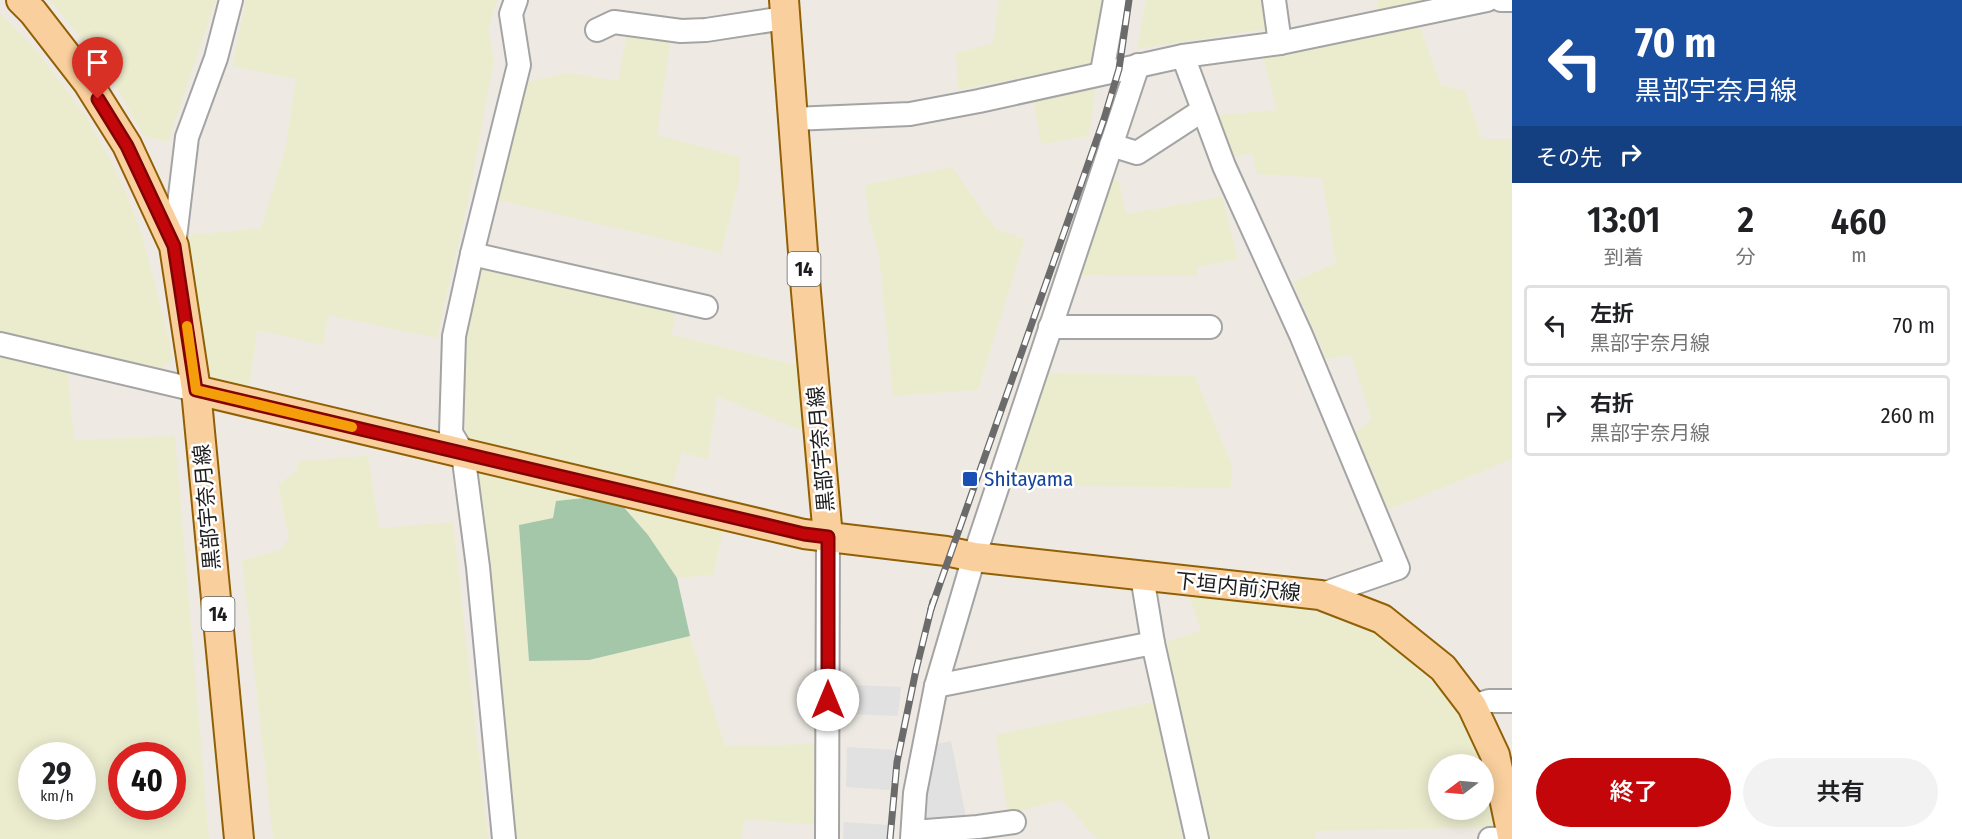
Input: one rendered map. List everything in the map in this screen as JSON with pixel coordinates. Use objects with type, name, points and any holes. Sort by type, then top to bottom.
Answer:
[{"type":"main road","name":"黒部宇奈月線","points":[[21,0],[88,83],[122,136],[174,246],[196,390],[239,839]]},
{"type":"main road","name":"黒部宇奈月線","points":[[196,390],[804,534],[828,537],[784,9]]},
{"type":"main road","name":"下垣内前沢線","points":[[828,537],[975,557],[1320,595],[1382,619],[1443,668],[1472,706],[1495,755],[1512,837]]},
{"type":"street","points":[[174,246],[187,138],[216,58],[231,0]]},
{"type":"street","points":[[504,839],[478,567],[463,453],[451,434],[454,336],[519,65],[511,14],[516,0]]},
{"type":"street","points":[[1102,72],[1115,0]]},
{"type":"street","points":[[1274,0],[1280,44]]},
{"type":"street","points":[[793,119],[910,114],[979,101],[1102,72],[1183,56],[1280,44],[1487,0]]},
{"type":"street","points":[[1501,0],[1512,0]]},
{"type":"street","points":[[597,30],[614,22],[681,31],[706,30],[784,9]]},
{"type":"street","points":[[1183,56],[1224,166],[1301,335],[1398,568],[1320,595]]},
{"type":"street","points":[[1014,822],[983,833],[913,836],[915,793],[936,686],[975,557],[1138,65]]},
{"type":"street","points":[[1111,145],[1137,153],[1203,110]]},
{"type":"street","points":[[472,254],[706,307]]},
{"type":"street","points":[[1050,327],[1210,327]]},
{"type":"street","points":[[0,344],[196,390]]},
{"type":"street","points":[[827,839],[828,537]]},
{"type":"street","points":[[1142,576],[1154,644],[1197,839]]},
{"type":"street","points":[[936,686],[1154,644]]},
{"type":"street","points":[[1472,706],[1489,701],[1512,701]]},
{"type":"street","points":[[1491,839],[1512,837]]},
{"type":"green space","points":[[50,0],[216,0],[168,142],[144,136],[120,93],[81,38]]},
{"type":"green space","points":[[246,0],[497,0],[488,30],[494,59],[470,192],[437,338],[328,315],[323,345],[257,330],[249,389],[210,381],[192,278],[189,235],[261,228],[286,147],[296,79],[232,66]]},
{"type":"green space","points":[[999,0],[1110,0],[1100,63],[958,90],[956,53],[993,43]]},
{"type":"green space","points":[[1146,0],[1267,0],[1270,28],[1137,49]]},
{"type":"green space","points":[[1377,0],[1424,0],[1378,10]]},
{"type":"green space","points":[[0,13],[34,48],[85,115],[111,161],[128,198],[143,238],[173,360],[159,370],[0,333]]},
{"type":"green space","points":[[1419,25],[1441,85],[1465,91],[1482,139],[1512,139],[1512,459],[1388,510],[1355,432],[1372,420],[1351,355],[1326,359],[1293,282],[1336,263],[1322,178],[1257,174],[1253,153],[1235,157],[1217,115],[1277,110],[1263,57]]},
{"type":"green space","points":[[627,32],[671,37],[657,135],[739,157],[739,181],[721,253],[494,199],[524,82],[570,73],[618,81]]},
{"type":"green space","points":[[1097,76],[1089,136],[1041,144],[1032,90]]},
{"type":"green space","points":[[952,167],[996,229],[1025,239],[978,390],[893,396],[879,254],[869,220],[865,185]]},
{"type":"green space","points":[[1110,179],[1119,181],[1126,214],[1222,197],[1238,259],[1197,267],[1198,276],[1079,275]]},
{"type":"green space","points":[[482,267],[675,308],[672,335],[804,367],[810,434],[717,396],[708,460],[682,452],[672,486],[465,440],[463,348]]},
{"type":"green space","points":[[0,351],[67,368],[74,440],[175,436],[209,839],[0,839]]},
{"type":"green space","points":[[1046,373],[1195,376],[1232,466],[1231,488],[1008,485]]},
{"type":"green space","points":[[368,456],[379,528],[453,522],[488,839],[273,839],[242,560],[280,550],[289,538],[278,485],[297,470],[299,461]]},
{"type":"green space","points":[[473,464],[613,495],[556,501],[553,518],[519,525],[529,661],[589,660],[690,636],[725,746],[817,744],[816,825],[745,819],[741,839],[514,839]]},
{"type":"green space","points":[[613,495],[725,522],[713,575],[677,578],[648,535]]},
{"type":"green space","points":[[613,495],[648,535],[677,578],[690,636],[589,660],[529,661],[519,525],[553,518],[556,501]]},
{"type":"green space","points":[[1187,589],[1321,613],[1375,633],[1417,667],[1452,702],[1476,747],[1478,754],[1428,754],[1428,820],[1494,820],[1494,815],[1497,827],[1316,831],[1315,839],[1207,839],[1164,642],[1201,631]]},
{"type":"green space","points":[[1154,702],[1183,839],[1097,839],[1062,800],[1008,814],[996,735]]},
{"type":"shaded area","points":[[852,685],[901,687],[898,716],[851,714]]},
{"type":"shaded area","points":[[951,741],[966,817],[923,820],[932,745]]},
{"type":"shaded area","points":[[847,747],[895,750],[890,790],[846,787]]},
{"type":"shaded area","points":[[844,822],[888,825],[887,839],[843,839]]},
{"type":"railway","points":[[931,609],[1104,119],[1119,69],[1129,0]]},
{"type":"railway","points":[[890,839],[897,762],[933,601]]},
{"type":"slow traffic","points":[[187,326],[196,390],[352,427]]},
{"type":"place","name":"Shitayama","points":[[970,479]]},
{"type":"route","points":[[98,99],[127,146],[174,246],[196,390],[804,534],[828,537],[828,700]]}]
